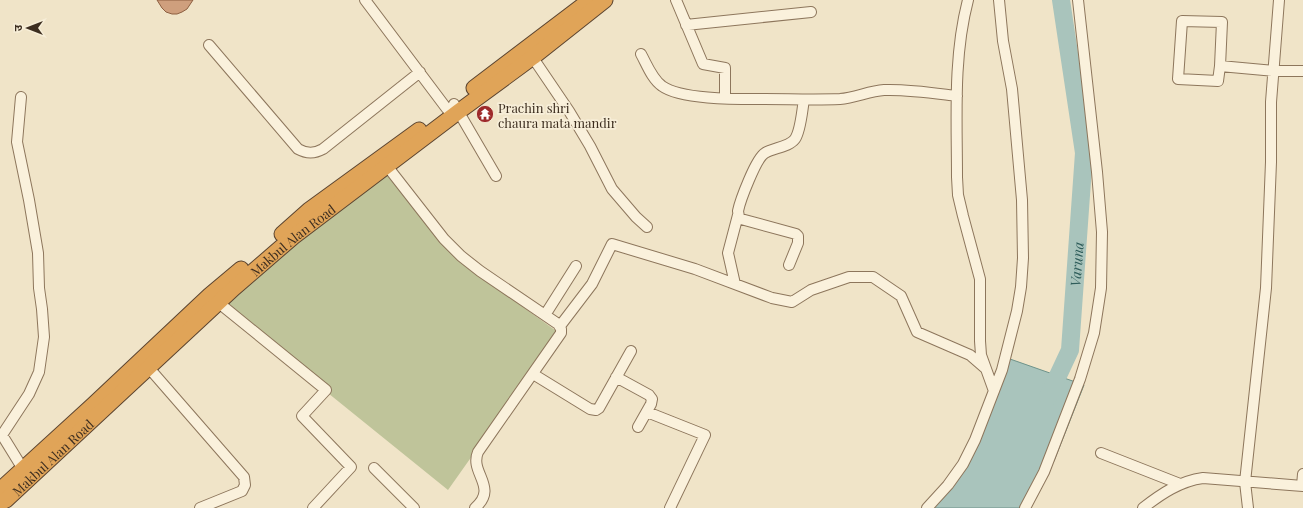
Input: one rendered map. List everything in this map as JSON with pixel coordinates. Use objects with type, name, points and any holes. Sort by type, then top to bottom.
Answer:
[{"type":"highway","name":"Makbul Alan Road","points":[[529,52],[590,0]]},
{"type":"highway","name":"Makbul Alan Road","points":[[349,188],[529,52],[605,0]]},
{"type":"highway","name":"Makbul Alan Road","points":[[4,499],[23,469],[214,299],[309,210],[387,166],[453,108]]},
{"type":"highway","name":"Makbul Alan Road","points":[[4,499],[149,368],[214,299]]},
{"type":"street","points":[[364,0],[420,72],[453,108],[496,176]]},
{"type":"street","points":[[676,0],[704,64],[726,68],[726,98]]},
{"type":"street","points":[[968,0],[958,57],[958,195],[980,279],[980,341],[985,368],[994,391]]},
{"type":"street","points":[[927,508],[948,485],[963,464],[974,440],[1002,370],[1017,311],[1021,287],[1023,258],[1022,200],[1012,89],[1003,41],[999,0]]},
{"type":"street","points":[[1025,508],[1044,472],[1080,379],[1094,333],[1101,288],[1102,232],[1097,172],[1078,0]]},
{"type":"street","points":[[1248,508],[1245,482],[1266,288],[1271,162],[1271,102],[1279,0]]},
{"type":"street","points":[[686,24],[811,12]]},
{"type":"street","points":[[1182,20],[1222,22],[1220,66],[1218,81],[1178,78],[1182,20]]},
{"type":"street","points":[[209,45],[298,149],[305,153],[317,152],[323,149],[420,72]]},
{"type":"street","points":[[529,52],[569,111],[590,146],[612,189],[636,217],[647,227]]},
{"type":"street","points":[[641,54],[651,72],[663,87],[684,94],[726,98],[804,100],[840,99],[884,90],[957,96]]},
{"type":"street","points":[[1220,66],[1274,71],[1303,71]]},
{"type":"street","points":[[21,97],[17,142],[38,254],[39,288],[44,337],[39,372],[29,394],[2,435],[23,469]]},
{"type":"street","points":[[735,284],[728,253],[738,215],[738,208],[760,156],[792,142],[795,139],[804,100]]},
{"type":"street","points":[[387,166],[444,239],[461,256],[480,271],[545,315],[561,328],[561,334],[478,452],[476,461],[485,491],[483,499],[475,508]]},
{"type":"street","points":[[738,215],[744,220],[796,234],[798,239],[789,265]]},
{"type":"street","points":[[560,326],[592,284],[612,244],[695,269],[772,298],[792,302],[811,290],[849,277],[873,277],[901,296],[917,332],[970,355],[985,368]]},
{"type":"street","points":[[545,315],[576,266]]},
{"type":"street","points":[[214,299],[326,390],[302,416],[351,467],[313,508]]},
{"type":"street","points":[[533,374],[593,410],[599,408],[631,351]]},
{"type":"street","points":[[149,368],[244,477],[245,485],[242,491],[200,508]]},
{"type":"street","points":[[616,377],[651,397],[652,401],[638,427]]},
{"type":"street","points":[[647,412],[704,435],[670,508]]},
{"type":"street","points":[[1101,453],[1180,484]]},
{"type":"street","points":[[374,468],[414,508]]},
{"type":"street","points":[[1143,508],[1153,500],[1180,484],[1192,480],[1218,478],[1245,482],[1303,486],[1303,474]]},
{"type":"green space","points":[[385,169],[462,263],[559,333],[448,490],[213,300]]},
{"type":"water","points":[[1010,359],[1084,385],[1054,461],[1023,508],[924,508],[970,461]]},
{"type":"building","points":[[157,0],[193,0],[187,9],[177,14],[172,14],[166,12]]},
{"type":"waterway","name":"Varuna","points":[[1048,397],[1070,350],[1084,153],[1061,0]]},
{"type":"place","name":"Prachin shri chaura mata mandir","points":[[485,114]]}]
